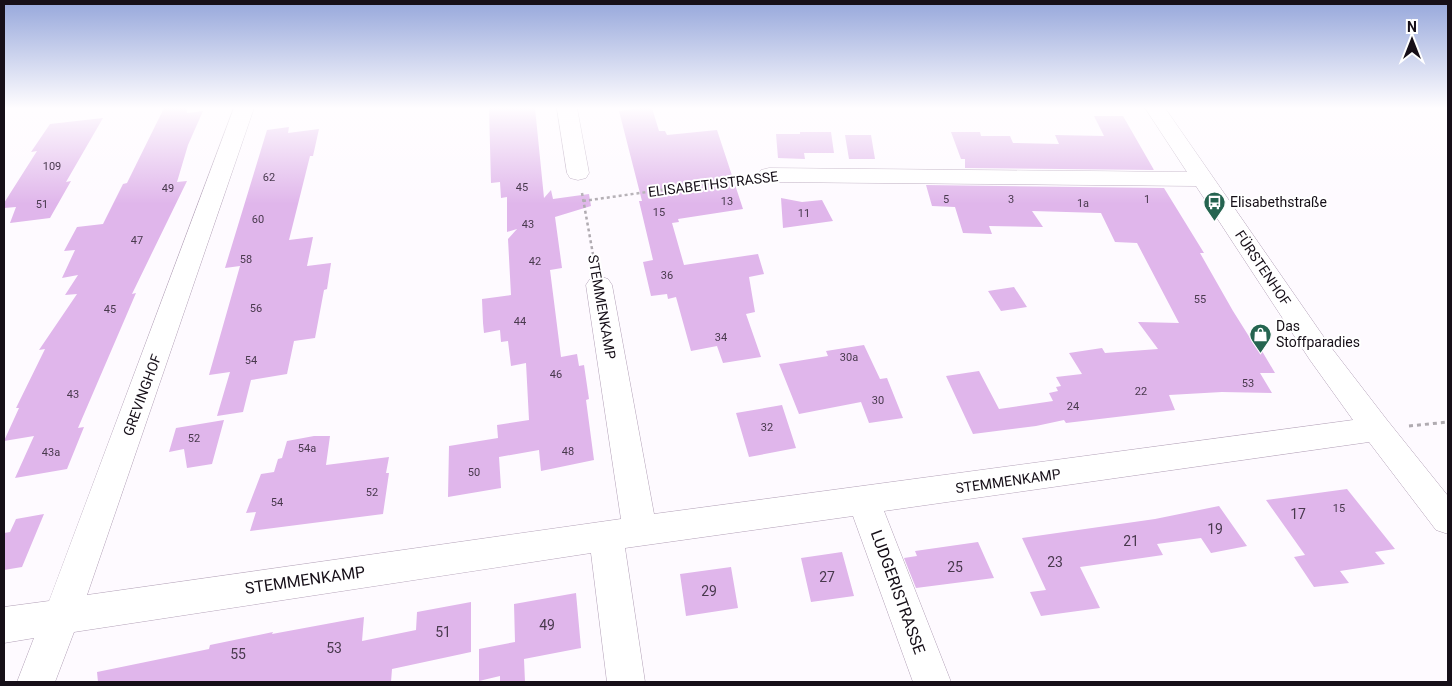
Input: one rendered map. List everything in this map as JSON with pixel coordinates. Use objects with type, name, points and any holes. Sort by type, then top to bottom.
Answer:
[{"type":"street","name":"GREVINGHOF","points":[[36,682],[73,585],[233,140]]},
{"type":"street","points":[[572,140],[578,173]]},
{"type":"street","name":"FÜRSTENHOF","points":[[1176,140],[1320,353],[1389,428],[1448,520]]},
{"type":"street","name":"ELISABETHSTRASSE","points":[[768,175],[1202,179]]},
{"type":"street","name":"STEMMENKAMP","points":[[599,285],[640,531]]},
{"type":"street","name":"STEMMENKAMP","points":[[4,625],[60,615],[640,531],[1389,428]]},
{"type":"street","name":"LUDGERISTRASSE","points":[[864,501],[932,682]]},
{"type":"street","points":[[606,537],[626,682]]},
{"type":"path","name":"ELISABETHSTRASSE","points":[[583,201],[768,175]]},
{"type":"path","name":"STEMMENKAMP","points":[[583,201],[599,285]]},
{"type":"path","points":[[1389,428],[1448,422]]},
{"type":"building","points":[[39,140],[90,140],[66,182],[71,181],[50,218],[10,223],[16,207],[4,208],[4,203],[37,151],[31,152]]},
{"type":"building","points":[[148,140],[190,140],[177,182],[187,181],[132,294],[136,293],[78,428],[84,427],[67,469],[15,478],[34,436],[4,441],[19,408],[16,408],[45,349],[39,350],[77,294],[65,295],[78,275],[62,278],[75,250],[64,251],[77,227],[103,224],[123,184],[127,183]]},
{"type":"building","points":[[264,140],[317,140],[313,156],[310,156],[289,240],[313,237],[307,266],[331,263],[327,289],[324,290],[315,338],[294,341],[287,374],[251,380],[243,412],[217,416],[230,372],[209,375],[240,266],[225,268]]},
{"type":"building","points":[[490,140],[538,140],[544,198],[551,190],[553,199],[589,194],[591,206],[555,217],[562,268],[550,270],[561,357],[577,354],[579,366],[584,365],[589,399],[586,400],[594,460],[541,471],[539,450],[499,457],[501,488],[448,497],[449,446],[498,438],[497,425],[529,420],[526,363],[511,366],[508,341],[501,342],[500,330],[484,333],[482,299],[511,295],[508,239],[517,229],[507,232],[507,197],[501,198],[500,182],[491,183]]},
{"type":"building","points":[[626,140],[720,140],[743,209],[678,219],[679,222],[672,223],[684,265],[758,254],[764,274],[749,277],[755,312],[746,314],[761,357],[723,363],[717,346],[691,351],[676,297],[668,299],[667,294],[651,296],[643,262],[653,260],[639,201],[642,201]]},
{"type":"building","points":[[777,140],[832,140],[834,153],[804,153],[805,159],[778,158]]},
{"type":"building","points":[[846,140],[872,140],[875,159],[849,159]]},
{"type":"building","points":[[954,140],[1012,140],[1013,143],[1059,144],[1057,140],[1137,140],[1154,170],[965,168],[965,159],[961,159]]},
{"type":"building","points":[[926,185],[1164,188],[1204,253],[1200,253],[1233,311],[1255,346],[1259,346],[1275,373],[1260,373],[1272,393],[1222,392],[1169,395],[1175,410],[1066,423],[1064,420],[1036,426],[973,434],[946,376],[979,371],[999,409],[1053,401],[1049,393],[1058,391],[1056,387],[1061,386],[1056,377],[1082,374],[1069,353],[1102,348],[1105,353],[1158,349],[1138,322],[1179,323],[1137,243],[1115,242],[1101,213],[1032,211],[1043,227],[989,226],[992,234],[963,233],[955,207],[932,206]]},
{"type":"building","points":[[781,198],[802,202],[822,200],[833,221],[783,228]]},
{"type":"building","points":[[1014,287],[1027,307],[1001,311],[988,291]]},
{"type":"building","points":[[864,345],[880,379],[887,378],[903,418],[869,423],[861,402],[799,414],[779,364],[828,356],[826,351]]},
{"type":"building","points":[[782,405],[796,448],[749,457],[736,413]]},
{"type":"building","points":[[224,420],[212,464],[187,468],[184,449],[169,452],[176,428]]},
{"type":"building","points":[[314,436],[330,436],[326,465],[389,457],[386,473],[389,473],[383,514],[250,531],[256,512],[246,513],[261,474],[274,472],[278,459],[282,458],[287,441]]},
{"type":"building","points":[[1347,489],[1395,549],[1375,552],[1385,564],[1340,571],[1349,583],[1314,587],[1294,557],[1305,555],[1266,500]]},
{"type":"building","points":[[1219,506],[1247,546],[1211,553],[1201,538],[1157,544],[1163,555],[1080,567],[1100,608],[1041,616],[1030,592],[1046,590],[1022,538],[1155,519]]},
{"type":"building","points":[[44,514],[22,567],[4,570],[4,533],[10,532],[16,519]]},
{"type":"building","points":[[978,542],[994,578],[916,588],[904,558],[917,556],[915,551]]},
{"type":"building","points":[[842,552],[854,596],[811,602],[801,558]]},
{"type":"building","points":[[731,567],[738,608],[686,616],[680,574]]},
{"type":"building","points":[[576,593],[581,648],[524,659],[525,682],[500,682],[500,676],[479,681],[479,649],[515,642],[514,604]]},
{"type":"building","points":[[471,602],[471,652],[392,669],[391,682],[98,682],[97,672],[209,649],[210,645],[273,632],[272,634],[364,617],[362,641],[416,630],[417,612]]},
{"type":"place","name":"Elisabethstraße","points":[[1214,221]]},
{"type":"place","name":"Das Stoffparadies","points":[[1260,353]]}]
